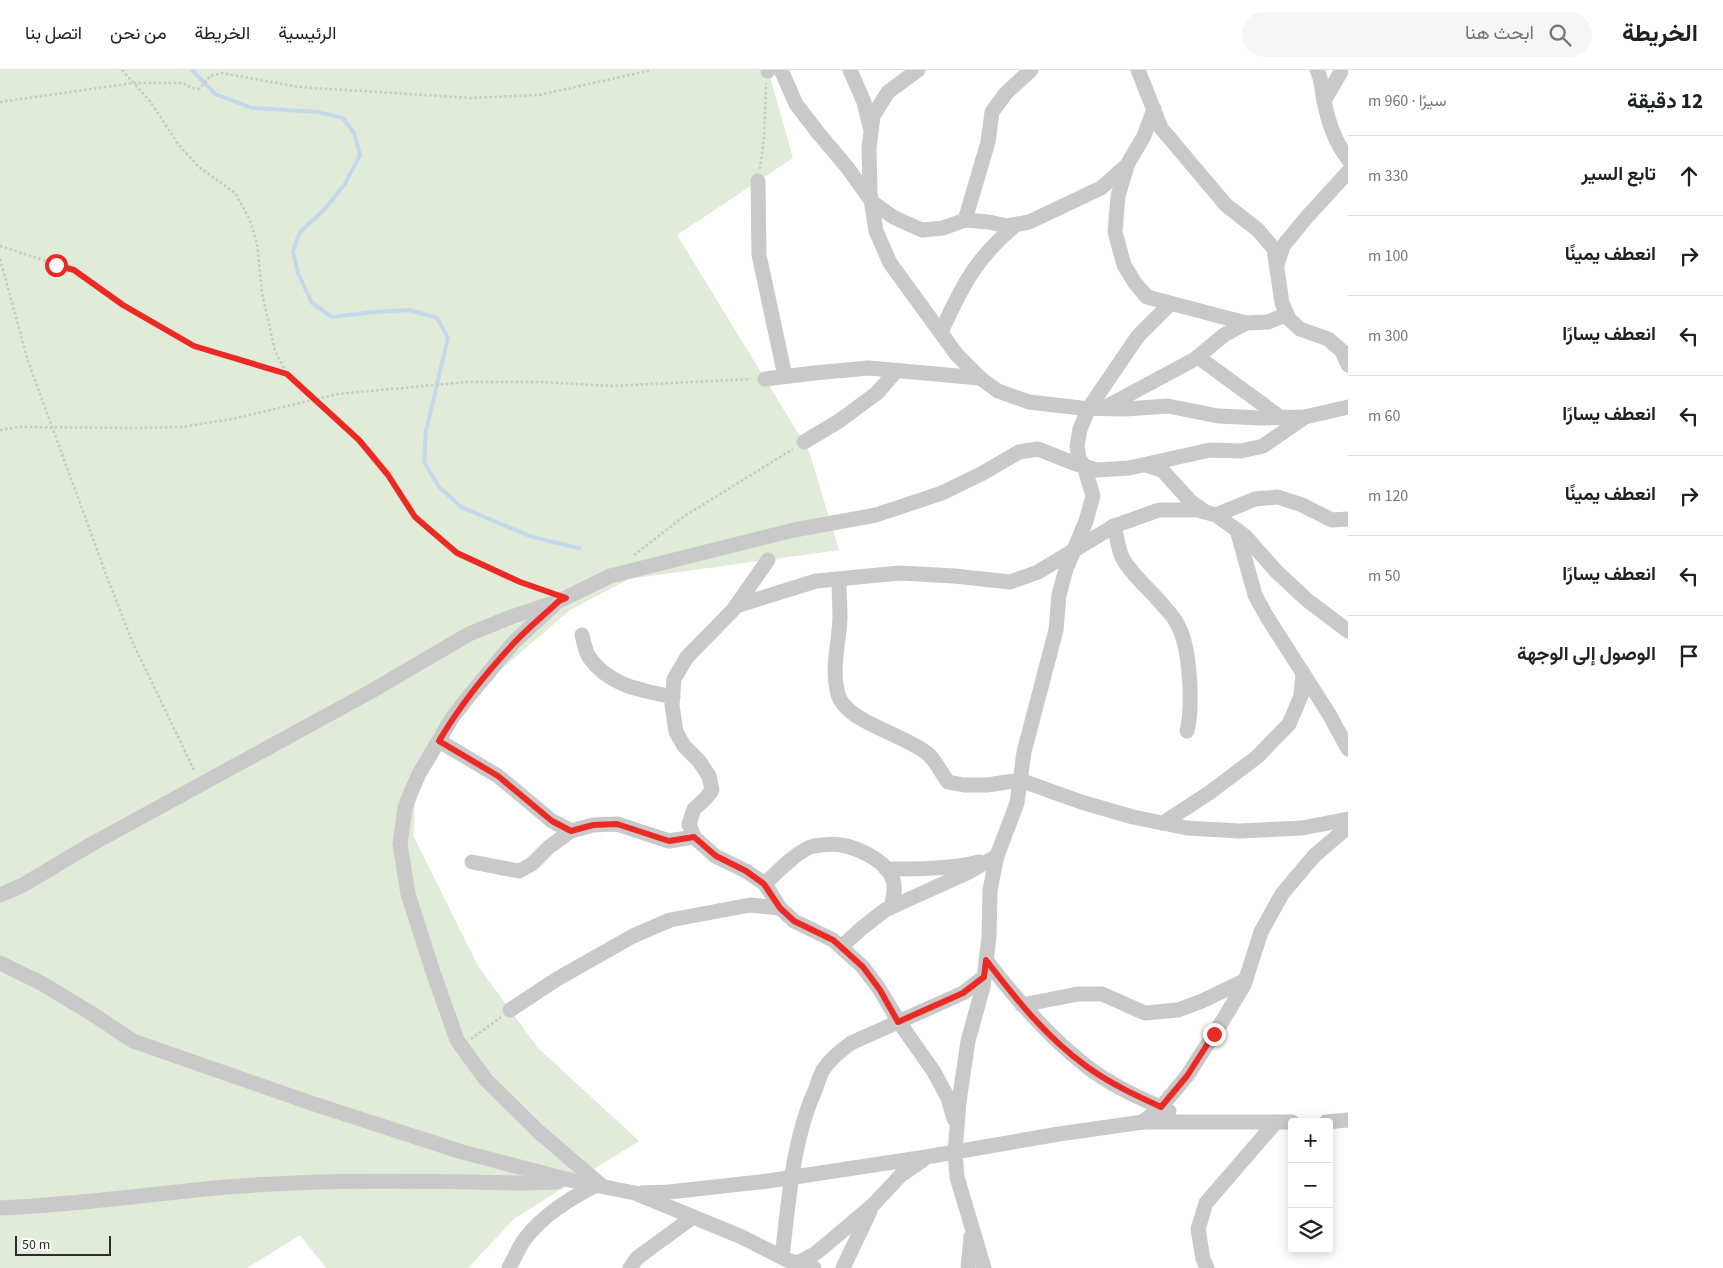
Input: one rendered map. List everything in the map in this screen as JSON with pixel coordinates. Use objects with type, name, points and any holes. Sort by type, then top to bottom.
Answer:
[{"type":"street","points":[[781,70],[796,104],[847,167],[872,202],[893,218],[922,230],[942,228],[965,220],[1007,226],[1029,222],[1102,188],[1127,165]]},
{"type":"street","points":[[850,70],[864,102],[871,131]]},
{"type":"street","points":[[918,70],[888,92],[873,116],[869,148],[872,202],[876,231],[890,263],[957,355],[980,378],[998,391],[1029,402],[1097,408],[1168,406],[1218,416],[1305,417],[1348,407]]},
{"type":"street","points":[[965,220],[988,142],[992,112],[1006,93],[1031,70]]},
{"type":"street","points":[[1138,70],[1160,128],[1226,204],[1258,230],[1274,249],[1282,303],[1289,319],[1300,329],[1328,339],[1345,350],[1348,365]]},
{"type":"street","points":[[1317,70],[1320,75],[1332,132],[1348,159]]},
{"type":"street","points":[[1324,101],[1341,71]]},
{"type":"street","points":[[1154,109],[1144,136],[1127,165],[1118,196],[1116,232],[1124,265],[1134,283],[1147,298],[1246,323],[1268,322],[1287,314]]},
{"type":"street","points":[[1277,267],[1283,246],[1348,172]]},
{"type":"street","points":[[758,181],[759,256],[785,376]]},
{"type":"street","points":[[941,332],[974,268],[998,239],[1017,224]]},
{"type":"street","points":[[984,1268],[957,1177],[954,1152],[968,1041],[983,987],[989,937],[990,890],[997,856],[1017,803],[1024,752],[1056,630],[1059,595],[1093,496],[1084,466],[1079,458],[1077,446],[1080,429],[1097,408],[1138,336],[1170,304]]},
{"type":"street","points":[[1097,408],[1198,357],[1224,335],[1246,323]]},
{"type":"street","points":[[1198,357],[1280,417]]},
{"type":"street","points":[[765,379],[869,368],[980,378]]},
{"type":"street","points":[[804,442],[839,421],[877,393],[896,371]]},
{"type":"street","points":[[0,895],[23,885],[90,845],[370,692],[469,634],[511,617],[562,600],[610,576],[794,530],[876,515],[942,493],[983,473],[1019,452],[1038,449],[1097,470],[1129,468],[1210,450],[1241,451],[1263,446],[1286,432],[1305,417]]},
{"type":"street","points":[[1144,465],[1162,470],[1192,502],[1245,536],[1276,571],[1307,600],[1348,630]]},
{"type":"street","points":[[736,606],[816,581],[900,573],[1010,582],[1038,572],[1114,526],[1159,510],[1198,510],[1210,513],[1255,499],[1278,497],[1302,505],[1332,520],[1348,518]]},
{"type":"street","points":[[1114,526],[1123,559],[1142,584],[1167,610],[1181,632],[1191,699],[1188,731]]},
{"type":"street","points":[[1237,530],[1255,595],[1348,749]]},
{"type":"street","points":[[768,560],[736,606],[687,657],[674,679],[672,705],[676,732],[684,746],[699,761],[709,776],[712,790],[694,809],[689,824],[694,837],[716,856],[746,871],[764,884],[780,908],[794,921],[833,940],[863,967],[880,990],[898,1022],[934,1072],[948,1098],[957,1128]]},
{"type":"street","points":[[839,580],[840,618],[834,672],[838,696],[850,713],[903,738],[929,754],[948,782],[964,785],[987,785],[1020,780],[1081,802],[1133,817],[1187,828],[1239,831],[1302,828],[1348,819]]},
{"type":"street","points":[[562,600],[514,642],[452,718],[419,774],[411,792],[405,808],[400,844],[408,894],[457,1040],[486,1080],[539,1132],[599,1186]]},
{"type":"street","points":[[582,634],[588,656],[601,670],[622,684],[673,697]]},
{"type":"street","points":[[1163,823],[1258,757],[1289,724],[1301,696],[1303,674]]},
{"type":"street","points":[[439,741],[498,776],[552,821],[571,831]]},
{"type":"street","points":[[472,862],[519,871],[532,864],[549,847],[571,831],[593,825],[617,824],[669,841],[694,837]]},
{"type":"street","points":[[1144,1122],[1161,1107],[1187,1076],[1223,1020],[1246,980],[1262,932],[1282,894],[1314,856],[1348,827]]},
{"type":"street","points":[[764,884],[787,862],[812,846],[840,844],[874,857],[886,868],[893,880],[894,892],[891,907]]},
{"type":"street","points":[[886,868],[969,864],[997,856]]},
{"type":"street","points":[[841,947],[885,910],[967,873],[997,856]]},
{"type":"street","points":[[510,1010],[557,979],[624,940],[670,920],[750,905],[780,908]]},
{"type":"street","points":[[986,960],[1022,1005],[1047,1032],[1086,1066],[1130,1093],[1191,1121]]},
{"type":"street","points":[[0,963],[43,984],[133,1041],[311,1103],[462,1152],[574,1181],[635,1193],[742,1237],[799,1265]]},
{"type":"street","points":[[799,1265],[791,1178],[807,1107],[823,1070],[837,1053],[851,1044],[963,993],[984,977]]},
{"type":"street","points":[[1022,1005],[1078,994],[1102,994],[1145,1013],[1178,1010],[1246,980]]},
{"type":"street","points":[[1333,1121],[1348,1120]]},
{"type":"street","points":[[635,1193],[669,1192],[791,1178],[1144,1122],[1288,1122]]},
{"type":"street","points":[[1207,1268],[1203,1259],[1198,1229],[1206,1203],[1276,1122]]},
{"type":"street","points":[[1333,1125],[1348,1130]]},
{"type":"street","points":[[799,1265],[816,1253],[872,1205],[900,1175],[926,1158]]},
{"type":"street","points":[[0,1208],[126,1198],[226,1187],[330,1181],[525,1183],[574,1181]]},
{"type":"street","points":[[509,1268],[524,1240],[547,1217],[562,1204],[599,1186]]},
{"type":"street","points":[[843,1268],[872,1205]]},
{"type":"street","points":[[630,1268],[637,1258],[693,1217]]},
{"type":"street","points":[[968,1268],[971,1225]]},
{"type":"path","points":[[122,70],[150,101],[178,144],[199,167],[235,193],[249,218],[257,243],[262,293],[275,351],[287,374],[359,440],[388,475],[415,517],[457,553],[562,600]]},
{"type":"path","points":[[0,102],[134,83],[183,83],[192,88],[199,88],[210,76],[222,73],[299,87],[471,98],[539,95],[652,70]]},
{"type":"path","points":[[758,181],[764,137],[768,70]]},
{"type":"path","points":[[0,246],[74,270],[123,305],[194,346],[287,374]]},
{"type":"path","points":[[0,259],[28,361],[132,641],[201,784]]},
{"type":"path","points":[[0,430],[21,427],[181,427],[232,419],[338,394],[467,382],[540,382],[613,386],[765,379]]},
{"type":"path","points":[[630,558],[683,517],[804,442]]},
{"type":"path","points":[[462,1047],[510,1010]]},
{"type":"green space","points":[[0,70],[768,70],[793,158],[677,235],[809,451],[839,550],[629,579],[570,610],[477,690],[415,792],[414,837],[478,966],[538,1048],[639,1141],[515,1218],[468,1268],[326,1268],[300,1235],[247,1268],[0,1268]]},
{"type":"waterway","points":[[192,70],[215,94],[252,108],[318,112],[343,118],[354,133],[360,155],[345,184],[324,210],[300,232],[293,251],[298,273],[312,303],[332,317],[410,310],[437,318],[448,338],[426,431],[424,462],[439,487],[461,507],[532,537],[579,548]]},
{"type":"route","points":[[56,265],[74,270],[123,305],[194,346],[287,374],[359,440],[388,475],[415,517],[457,553],[520,582],[566,598],[559,601],[514,642],[452,718],[439,741],[498,776],[552,821],[571,831],[593,825],[617,824],[669,841],[694,837],[716,856],[746,871],[764,884],[780,908],[794,921],[833,940],[841,947],[863,967],[880,990],[898,1022],[963,993],[984,977],[986,960],[1012,994],[1047,1032],[1086,1066],[1130,1093],[1161,1107],[1187,1076],[1214,1034]]}]
